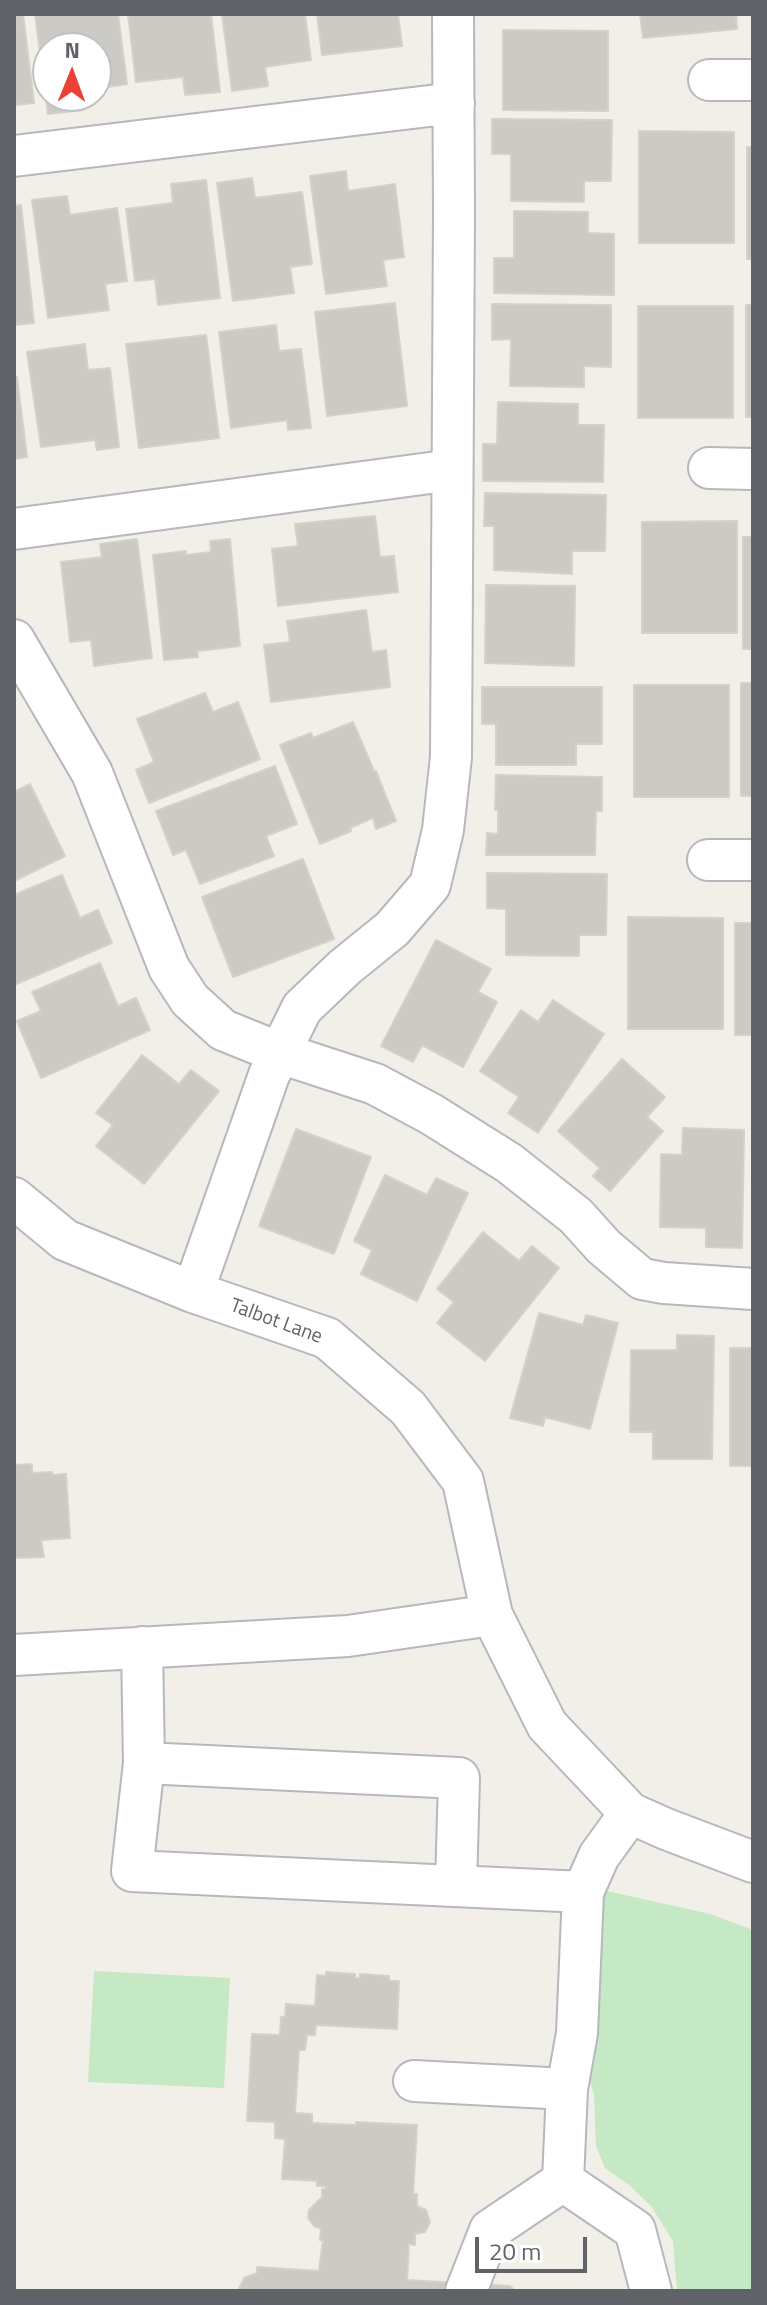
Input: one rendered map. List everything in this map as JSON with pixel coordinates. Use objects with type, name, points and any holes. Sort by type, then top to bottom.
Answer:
[{"type":"street","points":[[193,1292],[269,1075],[302,1008],[345,967],[392,929],[430,885],[443,830],[451,757],[453,14]]},
{"type":"street","points":[[709,80],[753,80]]},
{"type":"street","points":[[14,156],[454,103]]},
{"type":"street","points":[[709,468],[753,469]]},
{"type":"street","points":[[14,529],[452,470]]},
{"type":"street","points":[[14,640],[92,773],[169,968],[190,1000],[223,1030],[280,1053],[375,1084],[431,1114],[509,1163],[576,1216],[604,1247],[642,1279],[753,1289]]},
{"type":"street","points":[[708,860],[753,860]]},
{"type":"street","name":"Talbot Lane","points":[[14,1198],[65,1240],[193,1292],[327,1338],[408,1408],[463,1481],[492,1615],[547,1725],[630,1813]]},
{"type":"street","points":[[14,1655],[348,1636],[492,1615]]},
{"type":"street","points":[[142,1647],[144,1763],[132,1871],[583,1892]]},
{"type":"street","points":[[144,1763],[459,1778],[456,1886]]},
{"type":"street","points":[[563,2181],[567,2089],[577,2033],[583,1892],[599,1856],[630,1813],[753,1862]]},
{"type":"street","points":[[414,2081],[567,2089]]},
{"type":"street","points":[[466,2291],[490,2230],[563,2181]]},
{"type":"street","points":[[563,2181],[635,2230],[651,2291]]},
{"type":"green space","points":[[607,1891],[710,1914],[753,1930],[753,2291],[677,2291],[673,2241],[651,2206],[605,2168],[596,2146],[594,2094],[589,2080],[601,1901]]},
{"type":"green space","points":[[94,1971],[230,1978],[224,2088],[88,2082]]},
{"type":"building","points":[[14,14],[23,14],[32,103],[14,105]]},
{"type":"building","points":[[35,14],[118,14],[127,84],[112,86],[112,32],[37,32]]},
{"type":"building","points":[[128,14],[211,14],[220,92],[185,95],[183,77],[136,82]]},
{"type":"building","points":[[222,14],[305,14],[311,60],[265,67],[268,86],[232,91]]},
{"type":"building","points":[[317,14],[398,14],[402,46],[322,55]]},
{"type":"building","points":[[640,14],[736,14],[737,29],[643,38]]},
{"type":"building","points":[[503,30],[608,31],[608,111],[503,110]]},
{"type":"building","points":[[492,119],[612,120],[611,181],[584,181],[584,202],[511,201],[511,154],[492,154]]},
{"type":"building","points":[[639,131],[734,132],[734,243],[639,243]]},
{"type":"building","points":[[747,147],[753,147],[753,259],[747,259]]},
{"type":"building","points":[[346,171],[348,191],[395,184],[404,257],[383,260],[387,286],[326,294],[310,176]]},
{"type":"building","points":[[252,178],[255,198],[302,192],[312,264],[290,267],[294,293],[233,301],[217,183]]},
{"type":"building","points":[[206,180],[220,298],[158,305],[155,279],[135,281],[126,209],[173,203],[171,184]]},
{"type":"building","points":[[67,196],[70,215],[117,208],[127,281],[105,284],[109,310],[48,318],[32,200]]},
{"type":"building","points":[[21,205],[34,323],[14,325],[14,206]]},
{"type":"building","points":[[514,211],[588,212],[588,233],[614,234],[614,295],[494,293],[494,258],[514,258]]},
{"type":"building","points":[[395,303],[407,406],[327,416],[315,312]]},
{"type":"building","points":[[492,304],[611,305],[611,367],[584,366],[584,387],[510,386],[511,339],[492,340]]},
{"type":"building","points":[[746,305],[753,305],[753,417],[746,417]]},
{"type":"building","points":[[638,306],[733,306],[733,418],[638,418]]},
{"type":"building","points":[[276,325],[279,351],[301,349],[311,428],[288,430],[287,420],[231,428],[219,332]]},
{"type":"building","points":[[206,335],[219,438],[139,448],[126,344]]},
{"type":"building","points":[[85,344],[88,370],[110,368],[119,447],[97,450],[95,440],[41,447],[27,352]]},
{"type":"building","points":[[17,377],[27,457],[14,459],[14,378]]},
{"type":"building","points":[[498,402],[578,404],[578,425],[604,425],[603,482],[483,481],[483,444],[497,444]]},
{"type":"building","points":[[485,493],[606,495],[605,551],[572,551],[572,574],[494,570],[494,526],[484,526]]},
{"type":"building","points":[[375,516],[380,557],[394,556],[398,592],[278,606],[272,549],[298,546],[295,524]]},
{"type":"building","points":[[737,521],[737,633],[642,633],[642,522]]},
{"type":"building","points":[[743,537],[753,537],[753,649],[743,649]]},
{"type":"building","points":[[137,539],[152,658],[94,666],[91,640],[70,642],[61,562],[102,557],[100,544]]},
{"type":"building","points":[[230,539],[240,646],[197,651],[198,657],[164,660],[153,555],[211,552],[210,541]]},
{"type":"building","points":[[486,585],[575,586],[574,666],[485,663]]},
{"type":"building","points":[[366,610],[372,652],[386,650],[390,687],[271,702],[264,645],[290,642],[287,621]]},
{"type":"building","points":[[741,683],[753,683],[753,796],[741,796]]},
{"type":"building","points":[[634,685],[729,685],[729,797],[634,797]]},
{"type":"building","points":[[482,687],[602,687],[602,744],[576,744],[576,765],[496,765],[496,724],[482,724]]},
{"type":"building","points":[[205,693],[213,712],[238,702],[260,759],[149,803],[136,770],[154,762],[137,719]]},
{"type":"building","points":[[353,722],[396,821],[376,829],[373,818],[320,844],[280,745],[311,733],[313,738]]},
{"type":"building","points":[[275,766],[297,824],[266,836],[274,856],[200,884],[186,850],[173,855],[156,811]]},
{"type":"building","points":[[496,775],[602,777],[602,811],[596,811],[595,855],[486,855],[487,833],[498,834]]},
{"type":"building","points":[[30,784],[65,856],[14,881],[14,792]]},
{"type":"building","points":[[303,859],[334,939],[233,977],[202,897]]},
{"type":"building","points":[[487,873],[607,874],[606,935],[579,935],[579,956],[506,955],[506,909],[487,908]]},
{"type":"building","points":[[62,875],[80,918],[98,910],[112,943],[14,985],[14,895]]},
{"type":"building","points":[[628,917],[723,918],[723,1029],[628,1029]]},
{"type":"building","points":[[735,923],[753,923],[753,1035],[735,1035]]},
{"type":"building","points":[[436,940],[491,969],[478,992],[497,1002],[463,1067],[422,1045],[413,1062],[381,1046]]},
{"type":"building","points":[[100,963],[118,1006],[136,998],[150,1030],[41,1078],[17,1021],[41,1011],[32,992]]},
{"type":"building","points":[[553,1000],[604,1034],[538,1133],[508,1113],[519,1097],[480,1071],[521,1010],[538,1022]]},
{"type":"building","points":[[142,1055],[179,1084],[191,1070],[219,1091],[144,1184],[96,1146],[113,1125],[96,1113]]},
{"type":"building","points":[[622,1059],[665,1097],[647,1117],[663,1131],[610,1191],[593,1176],[600,1168],[558,1131]]},
{"type":"building","points":[[683,1128],[744,1130],[742,1248],[706,1247],[706,1228],[660,1227],[661,1154],[682,1155]]},
{"type":"building","points":[[296,1129],[371,1157],[334,1254],[259,1226]]},
{"type":"building","points":[[385,1175],[427,1195],[436,1178],[468,1193],[417,1301],[361,1274],[372,1250],[354,1241]]},
{"type":"building","points":[[483,1232],[519,1261],[532,1246],[559,1268],[485,1361],[437,1323],[454,1302],[437,1289]]},
{"type":"building","points":[[539,1313],[583,1325],[586,1315],[618,1323],[590,1429],[545,1417],[543,1426],[510,1418]]},
{"type":"building","points":[[677,1335],[714,1336],[712,1459],[653,1459],[653,1432],[630,1432],[631,1350],[677,1350]]},
{"type":"building","points":[[730,1348],[753,1348],[753,1466],[730,1466]]},
{"type":"building","points":[[32,1464],[32,1473],[66,1474],[70,1538],[41,1540],[44,1557],[14,1558],[14,1465]]},
{"type":"building","points":[[326,1972],[355,1974],[355,1978],[360,1978],[360,1974],[389,1976],[389,1981],[399,1981],[397,2029],[316,2025],[315,2035],[307,2035],[305,2050],[299,2050],[295,2113],[312,2114],[312,2123],[417,2125],[413,2194],[417,2194],[417,2206],[426,2210],[430,2222],[425,2232],[415,2234],[415,2245],[409,2244],[407,2280],[510,2286],[515,2291],[238,2291],[244,2278],[257,2273],[257,2267],[319,2271],[323,2240],[320,2240],[321,2228],[315,2227],[308,2218],[309,2210],[322,2197],[322,2189],[327,2186],[317,2186],[317,2181],[282,2179],[285,2139],[275,2138],[275,2122],[247,2121],[252,2034],[280,2035],[281,2017],[285,2017],[286,2004],[315,2006],[317,1975],[326,1976]]}]
